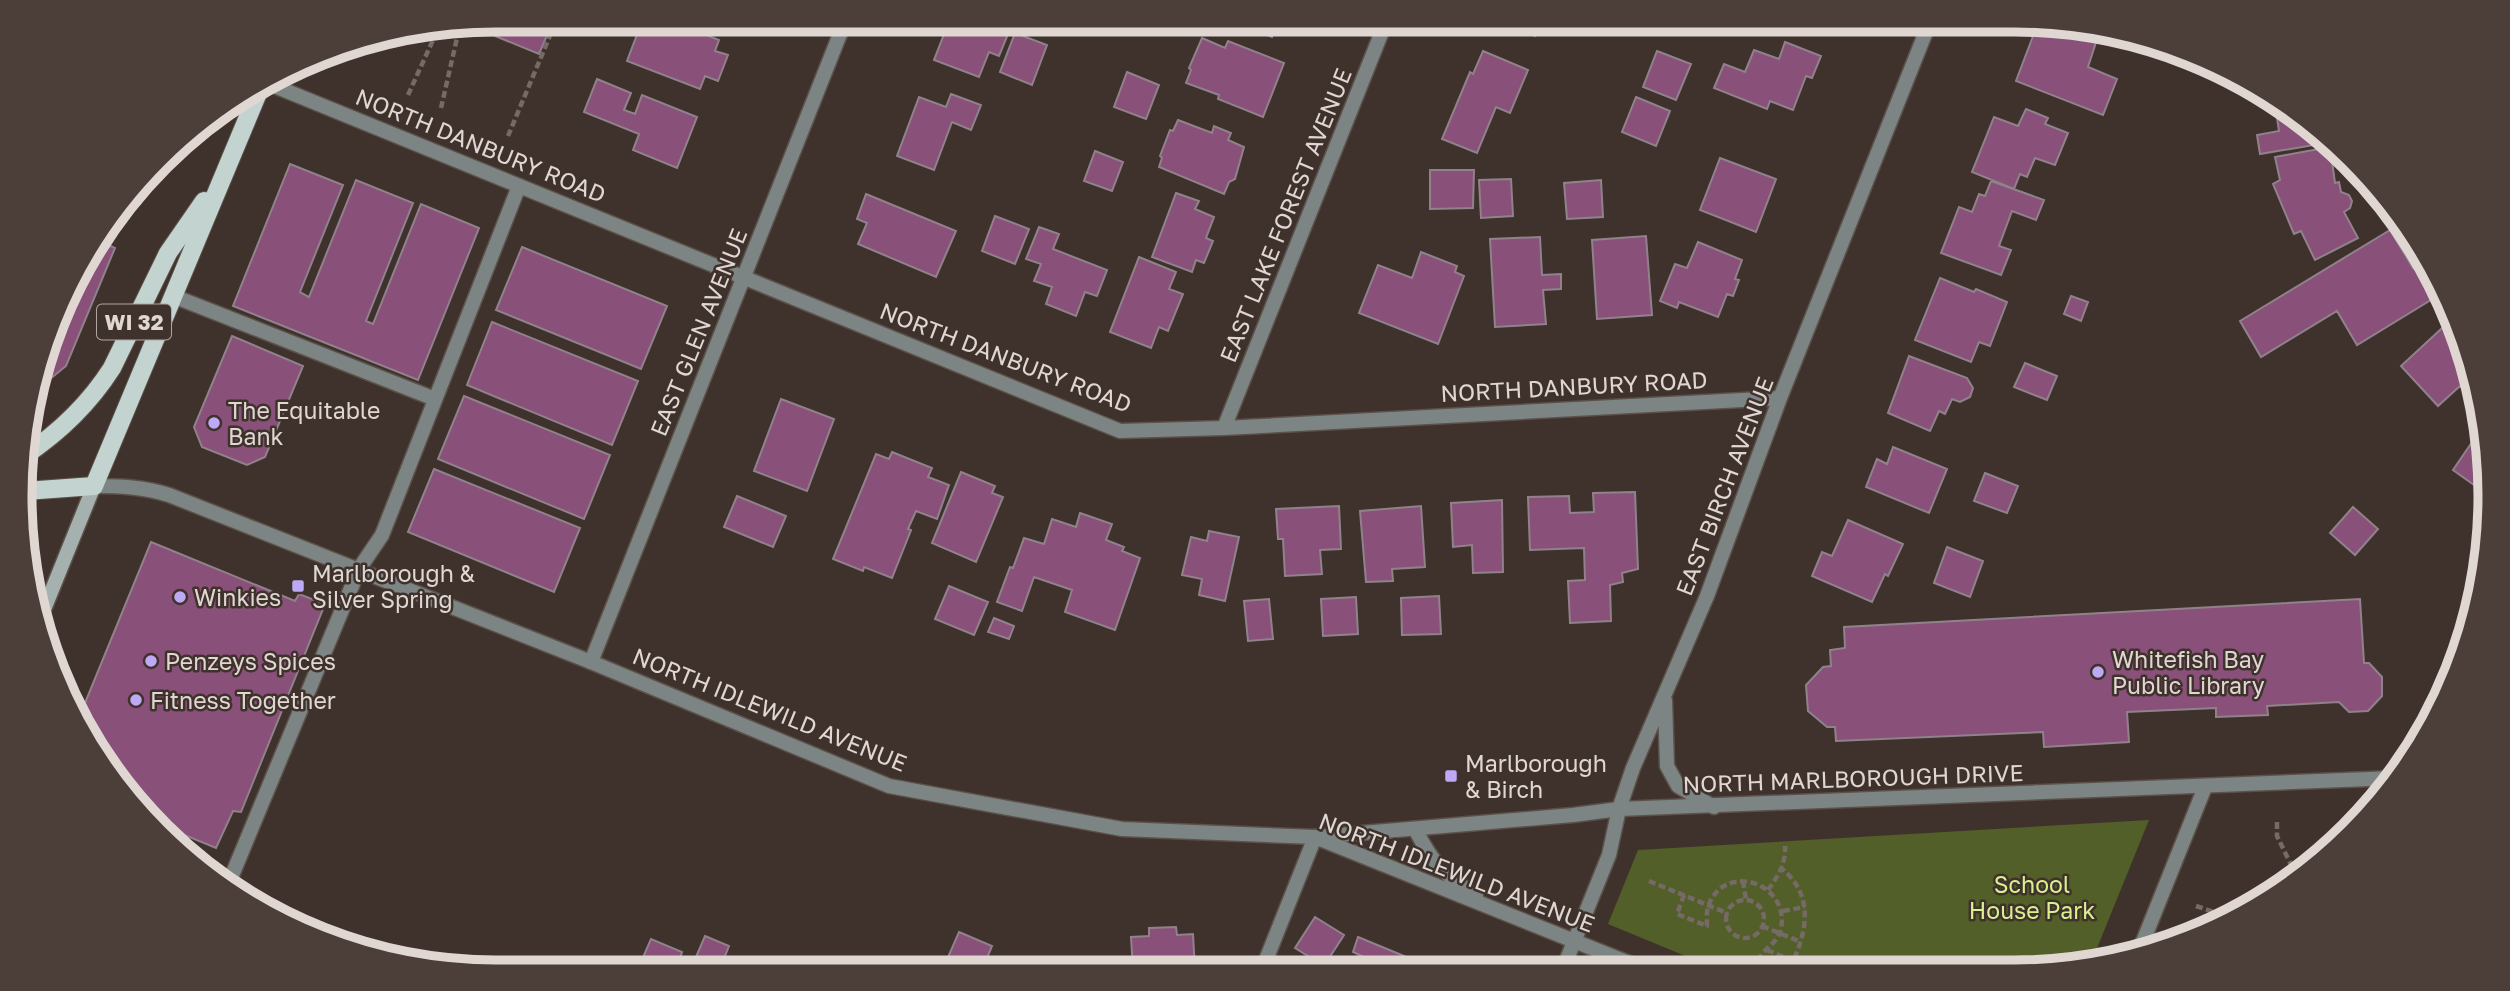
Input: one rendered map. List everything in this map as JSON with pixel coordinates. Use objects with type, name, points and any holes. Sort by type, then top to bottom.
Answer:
[{"type":"main road","name":"WI 32","points":[[94,486],[254,100]]},
{"type":"main road","name":"WI 32","points":[[34,449],[75,415],[101,386],[168,253],[224,172]]},
{"type":"main road","points":[[32,490],[94,486],[45,606]]},
{"type":"street","name":"EAST GLEN AVENUE","points":[[591,662],[841,32]]},
{"type":"street","name":"EAST LAKE FOREST AVENUE","points":[[1224,428],[1382,32]]},
{"type":"street","name":"EAST BIRCH AVENUE","points":[[1566,960],[1609,855],[1619,809],[1633,768],[1707,596],[1780,398],[1926,32]]},
{"type":"street","name":"NORTH DANBURY ROAD","points":[[276,87],[1120,431],[1224,428],[1780,398]]},
{"type":"street","points":[[232,877],[359,569],[382,535],[519,186]]},
{"type":"street","points":[[173,296],[435,399]]},
{"type":"street","name":"NORTH IDLEWILD AVENUE","points":[[94,486],[124,486],[169,495],[591,662],[889,786],[1122,829],[1315,837],[1621,960]]},
{"type":"street","points":[[1665,695],[1667,766],[1678,786],[1714,807]]},
{"type":"street","name":"NORTH MARLBOROUGH DRIVE","points":[[1315,837],[1619,809],[2382,779]]},
{"type":"street","points":[[2143,942],[2205,787]]},
{"type":"street","points":[[1415,829],[1430,858],[1448,877],[1500,912]]},
{"type":"street","points":[[1266,960],[1315,837]]},
{"type":"path","points":[[508,136],[552,32]]},
{"type":"path","points":[[441,108],[458,33]]},
{"type":"path","points":[[408,95],[435,35]]},
{"type":"path","points":[[2277,822],[2277,836],[2292,867]]},
{"type":"path","points":[[1768,890],[1782,869],[1785,846]]},
{"type":"path","points":[[1782,869],[1799,889],[1805,907],[1806,924],[1793,960]]},
{"type":"path","points":[[1649,881],[1727,913]]},
{"type":"path","points":[[1743,881],[1746,900]]},
{"type":"path","points":[[1684,895],[1677,914],[1707,926],[1709,905],[1719,890],[1731,883],[1743,881],[1756,883],[1768,890],[1783,911],[1780,933],[1759,960]]},
{"type":"path","points":[[1746,900],[1757,905],[1761,911],[1762,926],[1757,934],[1751,937],[1738,937],[1726,925],[1727,913],[1734,904],[1746,900]]},
{"type":"path","points":[[2196,906],[2217,913]]},
{"type":"path","points":[[1783,911],[1805,907]]},
{"type":"path","points":[[1762,926],[1801,942]]},
{"type":"path","points":[[1766,950],[1791,960]]},
{"type":"green space","name":"School House Park","points":[[2149,820],[2095,953],[2045,959],[1695,960],[1608,924],[1638,850]]},
{"type":"building","points":[[485,32],[548,32],[539,54]]},
{"type":"building","points":[[638,32],[699,32],[719,40],[715,51],[728,55],[718,81],[705,76],[700,89],[627,61]]},
{"type":"building","points":[[945,32],[1008,34],[999,56],[989,52],[979,77],[934,60]]},
{"type":"building","points":[[1259,32],[1274,32],[1272,37]]},
{"type":"building","points":[[2035,32],[2097,39],[2088,67],[2117,79],[2103,115],[2016,81]]},
{"type":"building","points":[[1015,33],[1047,45],[1032,85],[1000,72]]},
{"type":"building","points":[[1202,38],[1225,48],[1228,41],[1284,63],[1263,117],[1218,99],[1219,95],[1186,83],[1191,70],[1189,68]]},
{"type":"building","points":[[1785,42],[1821,56],[1812,78],[1806,76],[1793,110],[1770,101],[1767,109],[1714,88],[1724,64],[1745,72],[1754,50],[1779,59]]},
{"type":"building","points":[[1483,51],[1528,70],[1510,113],[1496,107],[1477,153],[1442,139],[1470,72],[1473,74]]},
{"type":"building","points":[[1657,51],[1691,64],[1676,100],[1643,87]]},
{"type":"building","points":[[1127,72],[1159,85],[1146,119],[1114,107]]},
{"type":"building","points":[[597,79],[631,93],[624,110],[635,114],[642,95],[697,117],[677,168],[633,150],[639,134],[584,112]]},
{"type":"building","points":[[951,94],[981,105],[971,130],[952,122],[934,170],[897,156],[919,97],[946,107]]},
{"type":"building","points":[[1636,97],[1670,111],[1656,146],[1622,132]]},
{"type":"building","points":[[2026,109],[2048,118],[2045,124],[2068,133],[2055,165],[2035,158],[2027,177],[2020,174],[2014,189],[1972,172],[1994,117],[2018,126]]},
{"type":"building","points":[[2276,113],[2317,144],[2260,154],[2257,135],[2279,131]]},
{"type":"building","points":[[1178,120],[1212,133],[1214,126],[1231,133],[1228,140],[1244,147],[1235,179],[1229,182],[1224,194],[1159,167],[1162,158],[1160,156],[1170,130],[1173,131]]},
{"type":"building","points":[[2322,149],[2331,157],[2335,183],[2339,182],[2341,192],[2349,195],[2352,201],[2350,208],[2344,212],[2358,238],[2315,260],[2301,231],[2294,234],[2273,184],[2280,180],[2275,157]]},
{"type":"building","points":[[1095,151],[1123,162],[1112,191],[1084,181]]},
{"type":"building","points":[[1720,158],[1776,179],[1756,232],[1700,210]]},
{"type":"building","points":[[290,164],[343,185],[300,292],[309,297],[356,180],[413,203],[366,321],[373,324],[421,204],[479,228],[418,380],[233,306]]},
{"type":"building","points":[[1430,170],[1474,170],[1473,208],[1430,209]]},
{"type":"building","points":[[1511,179],[1513,216],[1481,218],[1479,180]]},
{"type":"building","points":[[1601,180],[1603,217],[1567,219],[1564,183]]},
{"type":"building","points":[[1991,181],[2044,200],[2036,220],[2012,211],[1999,246],[2011,250],[2001,275],[1941,253],[1959,207],[1972,212],[1979,194],[1985,196]]},
{"type":"building","points":[[1176,193],[1199,201],[1195,209],[1214,217],[1206,238],[1213,241],[1204,263],[1196,260],[1192,272],[1152,257]]},
{"type":"building","points":[[866,194],[956,231],[936,277],[858,244],[867,223],[857,219]]},
{"type":"building","points":[[995,216],[1029,229],[1015,264],[982,251]]},
{"type":"building","points":[[1039,227],[1059,234],[1053,249],[1107,270],[1097,296],[1085,292],[1076,316],[1046,304],[1052,287],[1034,281],[1041,264],[1026,259]]},
{"type":"building","points":[[2390,230],[2413,268],[2417,266],[2434,298],[2357,345],[2337,311],[2261,357],[2240,321]]},
{"type":"building","points":[[1646,236],[1652,315],[1597,319],[1592,240]]},
{"type":"building","points":[[1540,237],[1542,275],[1561,274],[1561,289],[1543,290],[1546,324],[1495,327],[1490,239]]},
{"type":"building","points":[[1698,242],[1742,260],[1735,279],[1739,280],[1733,296],[1727,294],[1718,317],[1679,302],[1677,308],[1660,301],[1675,264],[1687,268]]},
{"type":"building","points":[[106,244],[115,248],[66,366],[45,383],[56,346],[79,290]]},
{"type":"building","points":[[522,247],[667,306],[641,369],[496,310]]},
{"type":"building","points":[[1421,252],[1457,266],[1455,272],[1464,276],[1438,344],[1359,313],[1378,265],[1412,278]]},
{"type":"building","points":[[1139,257],[1176,272],[1169,289],[1183,294],[1168,331],[1159,327],[1151,348],[1110,332]]},
{"type":"building","points":[[1940,278],[2007,302],[1990,346],[1979,342],[1971,362],[1915,340]]},
{"type":"building","points":[[2071,296],[2088,302],[2081,321],[2064,314]]},
{"type":"building","points":[[492,322],[638,381],[612,445],[467,385]]},
{"type":"building","points":[[2446,325],[2467,393],[2460,386],[2438,406],[2401,366]]},
{"type":"building","points":[[232,336],[303,366],[265,457],[247,465],[202,447],[194,427]]},
{"type":"building","points":[[1909,356],[1967,378],[1973,388],[1970,397],[1960,402],[1952,399],[1945,414],[1939,411],[1930,431],[1888,413]]},
{"type":"building","points":[[2025,363],[2057,376],[2047,400],[2014,387]]},
{"type":"building","points":[[464,396],[610,455],[584,519],[438,459]]},
{"type":"building","points":[[781,399],[834,419],[807,491],[754,471]]},
{"type":"building","points":[[2475,437],[2478,488],[2453,470]]},
{"type":"building","points":[[1893,447],[1947,469],[1929,513],[1866,487],[1877,459],[1887,464]]},
{"type":"building","points":[[892,452],[932,468],[928,477],[949,485],[937,519],[916,511],[892,578],[864,567],[863,571],[833,559],[876,454],[889,459]]},
{"type":"building","points":[[434,469],[580,528],[554,592],[408,532]]},
{"type":"building","points":[[961,472],[995,486],[992,493],[1003,497],[976,562],[932,543]]},
{"type":"building","points":[[1985,473],[2018,486],[2007,513],[1974,501]]},
{"type":"building","points":[[1635,492],[1638,569],[1622,573],[1623,582],[1610,585],[1611,621],[1570,623],[1568,581],[1585,580],[1584,548],[1530,550],[1528,497],[1569,496],[1570,513],[1594,512],[1593,493]]},
{"type":"building","points":[[737,496],[786,516],[773,547],[724,527]]},
{"type":"building","points":[[1502,500],[1503,572],[1473,573],[1472,545],[1453,547],[1451,503]]},
{"type":"building","points":[[1339,506],[1341,549],[1320,550],[1322,574],[1285,576],[1283,539],[1278,539],[1276,509]]},
{"type":"building","points":[[1421,506],[1425,567],[1392,569],[1393,581],[1366,582],[1360,511]]},
{"type":"building","points":[[2353,507],[2378,529],[2355,555],[2330,533]]},
{"type":"building","points":[[1080,513],[1112,524],[1106,540],[1124,547],[1122,551],[1140,558],[1115,630],[1065,612],[1072,590],[1034,577],[1022,611],[997,602],[1024,538],[1044,544],[1052,519],[1076,527]]},
{"type":"building","points":[[1848,520],[1903,544],[1872,602],[1812,576],[1822,552],[1832,556]]},
{"type":"building","points":[[1209,531],[1239,537],[1225,601],[1199,595],[1202,579],[1182,575],[1191,537],[1207,541]]},
{"type":"building","points":[[151,542],[295,601],[299,594],[325,604],[241,812],[233,811],[216,848],[175,831],[167,824],[127,778],[83,708]]},
{"type":"building","points":[[1947,547],[1983,561],[1970,597],[1934,583]]},
{"type":"building","points":[[949,586],[988,602],[974,635],[935,619]]},
{"type":"building","points":[[1439,596],[1441,634],[1402,635],[1401,598]]},
{"type":"building","points":[[1356,597],[1358,634],[1323,636],[1321,599]]},
{"type":"building","points":[[1269,599],[1273,639],[1248,641],[1244,601]]},
{"type":"building","name":"Whitefish Bay Public Library","points":[[2360,599],[2364,663],[2369,663],[2382,677],[2382,696],[2368,711],[2349,712],[2339,702],[2267,706],[2268,715],[2216,717],[2216,708],[2127,712],[2129,742],[2044,747],[2043,732],[1836,741],[1835,727],[1827,727],[1808,711],[1806,685],[1823,667],[1831,666],[1830,650],[1845,648],[1844,627]]},
{"type":"building","points":[[994,618],[1014,626],[1009,639],[988,632]]},
{"type":"building","points":[[1315,917],[1344,935],[1328,960],[1314,960],[1295,948]]},
{"type":"building","points":[[1176,927],[1177,935],[1193,934],[1194,960],[1132,960],[1131,937],[1149,936],[1149,928]]},
{"type":"building","points":[[959,932],[992,946],[986,960],[947,960]]},
{"type":"building","points":[[705,936],[729,946],[723,960],[695,960]]},
{"type":"building","points":[[1358,937],[1414,960],[1365,960],[1366,958],[1353,952]]},
{"type":"building","points":[[651,939],[682,952],[680,959],[683,960],[642,960]]},
{"type":"place","name":"The Equitable Bank","points":[[214,423]]},
{"type":"place","name":"Marlborough & Silver Spring","points":[[298,586]]},
{"type":"place","name":"Winkies","points":[[180,597]]},
{"type":"place","name":"Penzeys Spices","points":[[151,661]]},
{"type":"place","name":"Whitefish Bay Public Library","points":[[2098,672]]},
{"type":"place","name":"Fitness Together","points":[[136,700]]},
{"type":"place","name":"Marlborough & Birch","points":[[1451,776]]}]
